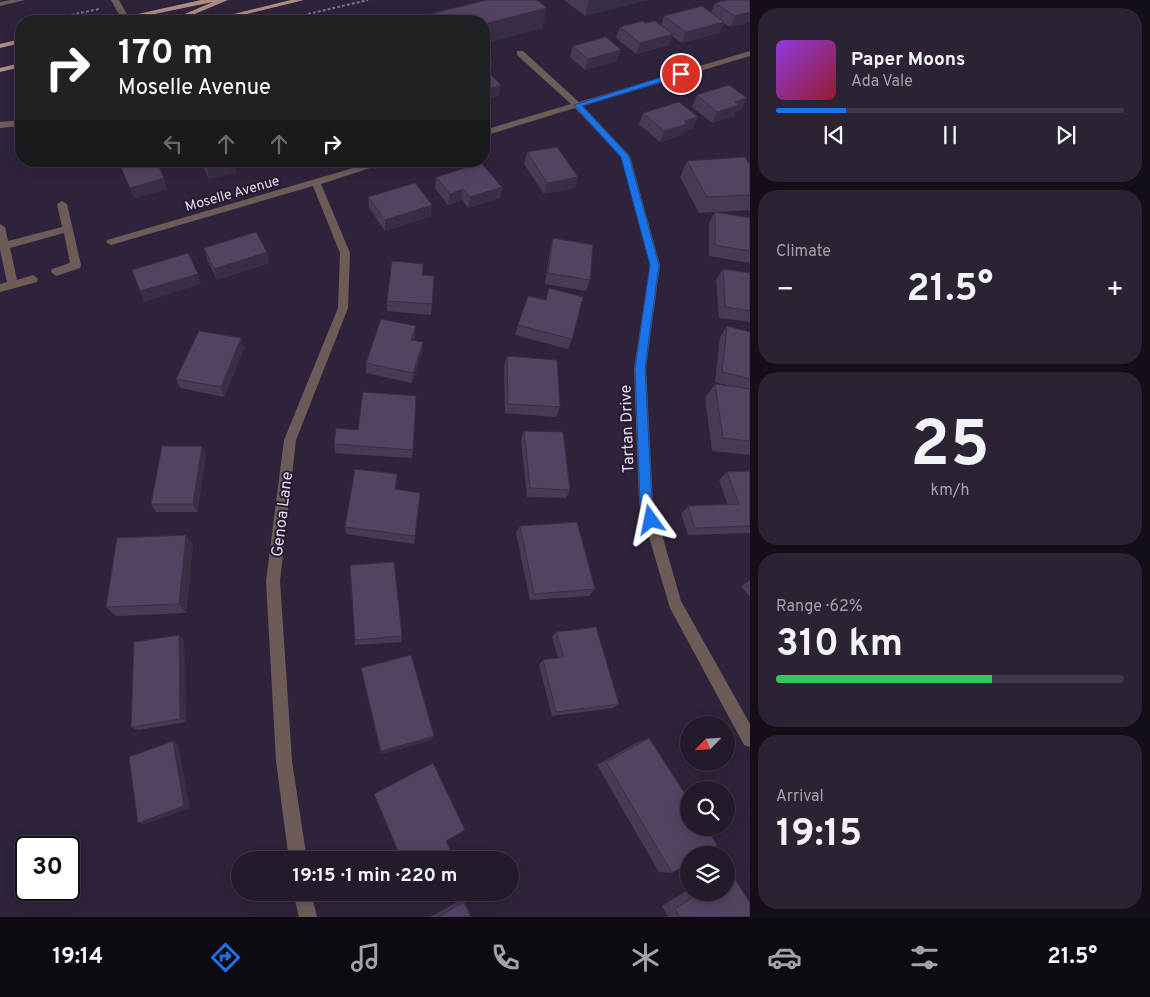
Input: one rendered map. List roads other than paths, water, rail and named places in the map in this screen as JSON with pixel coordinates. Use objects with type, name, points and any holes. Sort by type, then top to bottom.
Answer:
[{"type":"main road","points":[[146,15],[212,0]]},
{"type":"main road","points":[[187,15],[224,0]]},
{"type":"main road","points":[[235,15],[300,0]]},
{"type":"main road","points":[[0,46],[15,42]]},
{"type":"main road","points":[[0,70],[15,66]]},
{"type":"street","points":[[0,4],[21,0]]},
{"type":"street","points":[[116,2],[122,15]]},
{"type":"street","name":"Tartan Drive","points":[[520,53],[577,105],[624,156],[654,265],[640,368],[646,503],[675,603],[750,740]]},
{"type":"street","points":[[490,131],[750,53]]},
{"type":"street","points":[[0,125],[15,124]]},
{"type":"street","name":"Moselle Avenue","points":[[111,242],[367,167]]},
{"type":"street","name":"Genoa Lane","points":[[297,851],[284,761],[272,581],[290,440],[343,308],[345,253],[316,182]]},
{"type":"street","points":[[56,272],[76,265],[62,204]]},
{"type":"street","points":[[0,227],[12,285]]},
{"type":"street","points":[[4,246],[68,229]]},
{"type":"street","points":[[0,288],[33,279]]},
{"type":"street","points":[[304,901],[308,917]]}]
